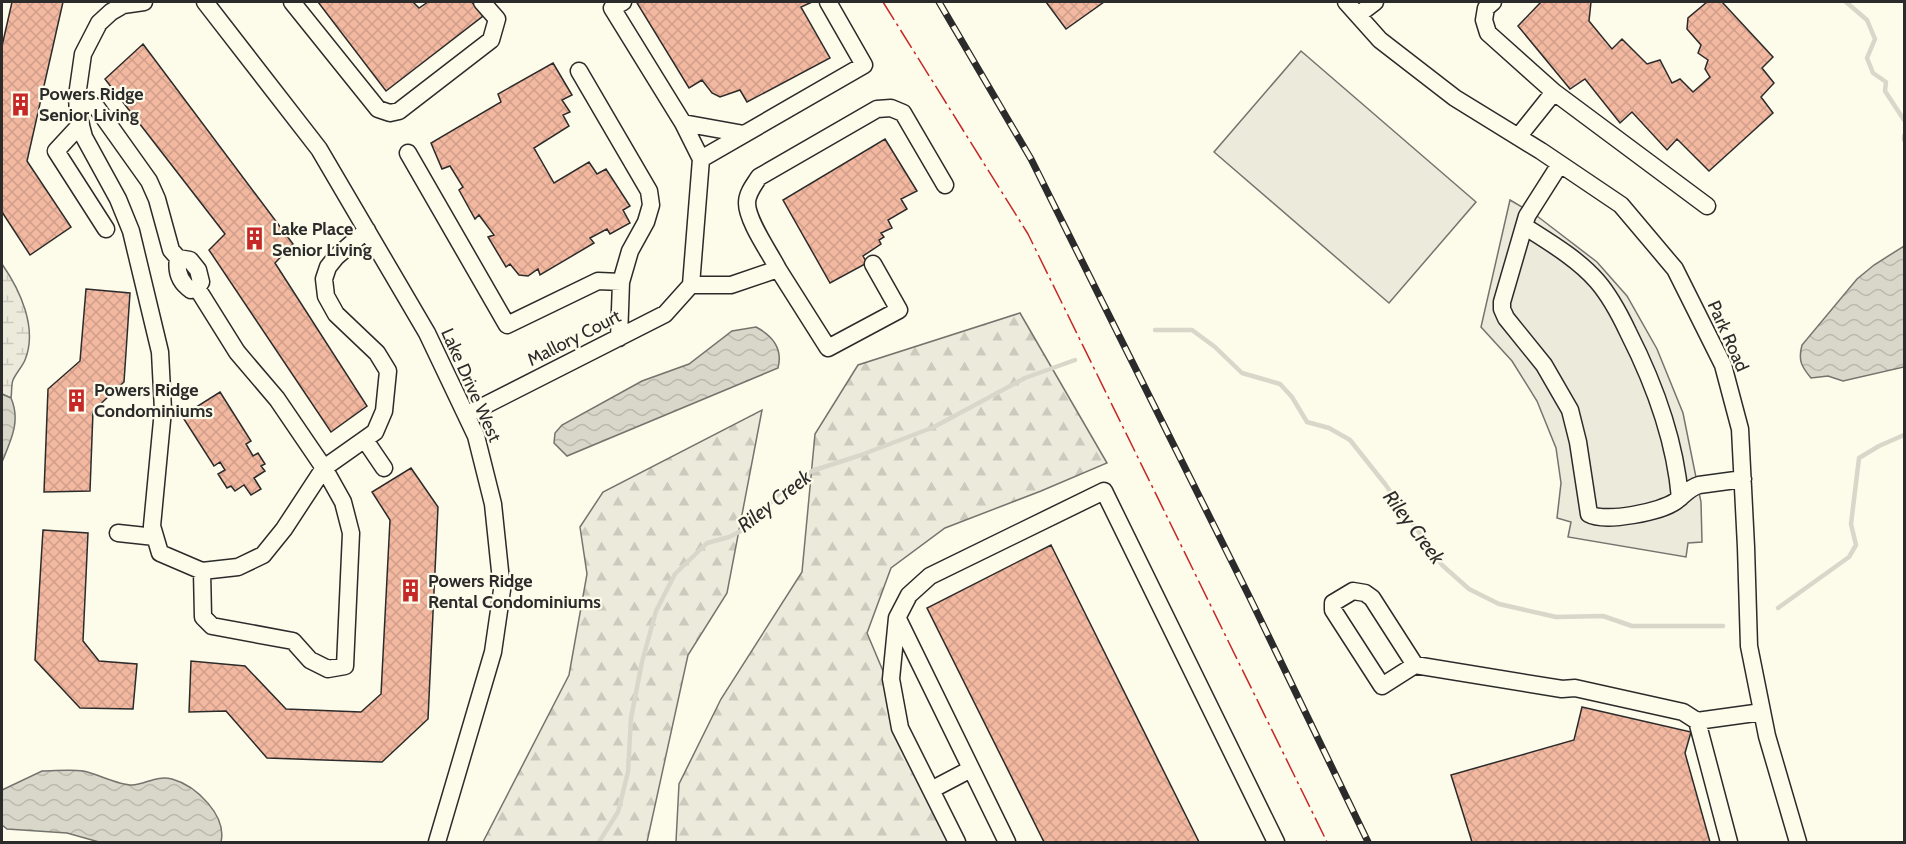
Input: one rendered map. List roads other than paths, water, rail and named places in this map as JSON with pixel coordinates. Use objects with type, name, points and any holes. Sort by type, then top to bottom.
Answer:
[{"type":"street","points":[[144,2],[123,5],[99,23],[83,54],[77,96],[78,114],[84,137],[118,199],[131,231],[160,352],[163,410],[152,526],[160,553],[202,572],[238,567],[263,555],[284,529],[324,468],[375,432],[384,411],[388,371],[377,353],[336,314],[326,296],[324,279],[328,267],[336,257],[367,230]]},
{"type":"street","name":"Lake Drive West","points":[[205,2],[319,149],[428,333],[476,436],[493,504],[502,590],[493,652],[437,843]]},
{"type":"street","points":[[292,2],[378,109],[390,113],[399,111],[491,40],[496,19],[482,2]]},
{"type":"street","points":[[623,2],[612,8],[683,123],[701,159],[691,285],[731,285],[778,269]]},
{"type":"street","points":[[701,159],[864,65],[828,2]]},
{"type":"street","name":"Park Road","points":[[1346,2],[1380,40],[1455,98],[1621,205],[1675,269],[1723,365],[1740,429],[1749,646],[1767,736],[1798,843]]},
{"type":"street","points":[[1358,15],[1374,2]]},
{"type":"street","points":[[1493,2],[1486,8],[1484,20],[1488,33],[1554,92],[1707,206]]},
{"type":"street","points":[[579,71],[649,191],[651,205],[646,222],[630,251],[621,282],[619,338]]},
{"type":"street","points":[[1518,137],[1554,92]]},
{"type":"street","points":[[77,96],[97,108],[149,181],[157,199],[171,250],[178,258],[190,260],[198,270],[201,282],[197,288],[237,352],[277,399],[344,502],[351,534],[345,666],[328,669],[310,660],[293,641],[212,626],[203,617],[202,572]]},
{"type":"street","points":[[873,264],[899,310],[828,348],[778,269],[749,216],[747,204],[750,192],[759,177],[877,109],[891,108],[903,113],[945,185]]},
{"type":"street","points":[[683,123],[744,134]]},
{"type":"street","points":[[81,124],[56,151],[106,229]]},
{"type":"street","points":[[408,153],[507,325],[598,281],[621,282]]},
{"type":"street","points":[[1560,164],[1527,216],[1502,302],[1502,309],[1506,318],[1544,365],[1570,410],[1578,442],[1589,514],[1596,518],[1607,518],[1659,508],[1675,502],[1692,487],[1743,479]]},
{"type":"street","points":[[1524,226],[1546,240],[1598,282],[1618,312],[1642,359],[1669,432],[1680,498]]},
{"type":"street","name":"Mallory Court","points":[[466,415],[665,314],[691,285]]},
{"type":"street","points":[[365,440],[384,468]]},
{"type":"street","points":[[957,843],[900,728],[891,679],[897,618],[909,595],[930,576],[1104,491],[1276,843]]},
{"type":"street","points":[[118,533],[155,537]]},
{"type":"street","points":[[1415,665],[1372,598],[1365,593],[1353,591],[1333,603],[1333,610],[1382,686],[1415,665],[1562,689],[1575,688],[1683,712],[1697,721],[1762,712]]},
{"type":"street","points":[[897,618],[1007,843]]},
{"type":"street","points":[[1697,721],[1729,843]]},
{"type":"street","points":[[931,790],[971,769]]},
{"type":"water","points":[[1904,246],[1904,367],[1843,381],[1828,376],[1811,378],[1801,363],[1802,345],[1857,279]]},
{"type":"water","points":[[756,327],[772,339],[778,349],[778,368],[567,456],[554,443],[555,433],[562,425],[642,381],[689,364],[732,331]]},
{"type":"water","points":[[2,394],[11,398],[15,423],[2,462]]},
{"type":"water","points":[[42,771],[83,771],[132,785],[161,778],[172,779],[191,788],[215,812],[222,832],[221,842],[99,842],[67,833],[7,829],[2,825],[2,790]]},
{"type":"waterway","name":"Riley Creek","points":[[1846,2],[1867,20],[1875,39],[1867,58],[1873,73],[1886,82],[1885,91],[1904,120]]},
{"type":"waterway","name":"Riley Creek","points":[[1155,330],[1192,330],[1215,347],[1242,373],[1280,384],[1292,397],[1307,422],[1329,428],[1350,440],[1385,484],[1442,565],[1469,589],[1499,604],[1556,617],[1603,616],[1632,626],[1723,626]]},
{"type":"waterway","name":"Riley Creek","points":[[599,842],[618,812],[628,772],[631,718],[642,662],[656,611],[675,574],[707,543],[729,537],[745,529],[779,494],[812,471],[934,427],[1025,378],[1075,360]]},
{"type":"waterway","name":"Riley Creek","points":[[1778,608],[1849,557],[1856,545],[1851,524],[1859,458],[1904,435]]},
{"type":"railway","points":[[939,2],[1031,159],[1250,598],[1368,842]]},
{"type":"place","name":"Powers Ridge Senior Living","points":[[21,104]]},
{"type":"place","name":"Lake Place Senior Living","points":[[254,239]]},
{"type":"place","name":"Powers Ridge Condominiums","points":[[76,400]]},
{"type":"place","name":"Powers Ridge Rental Condominiums","points":[[410,591]]}]
